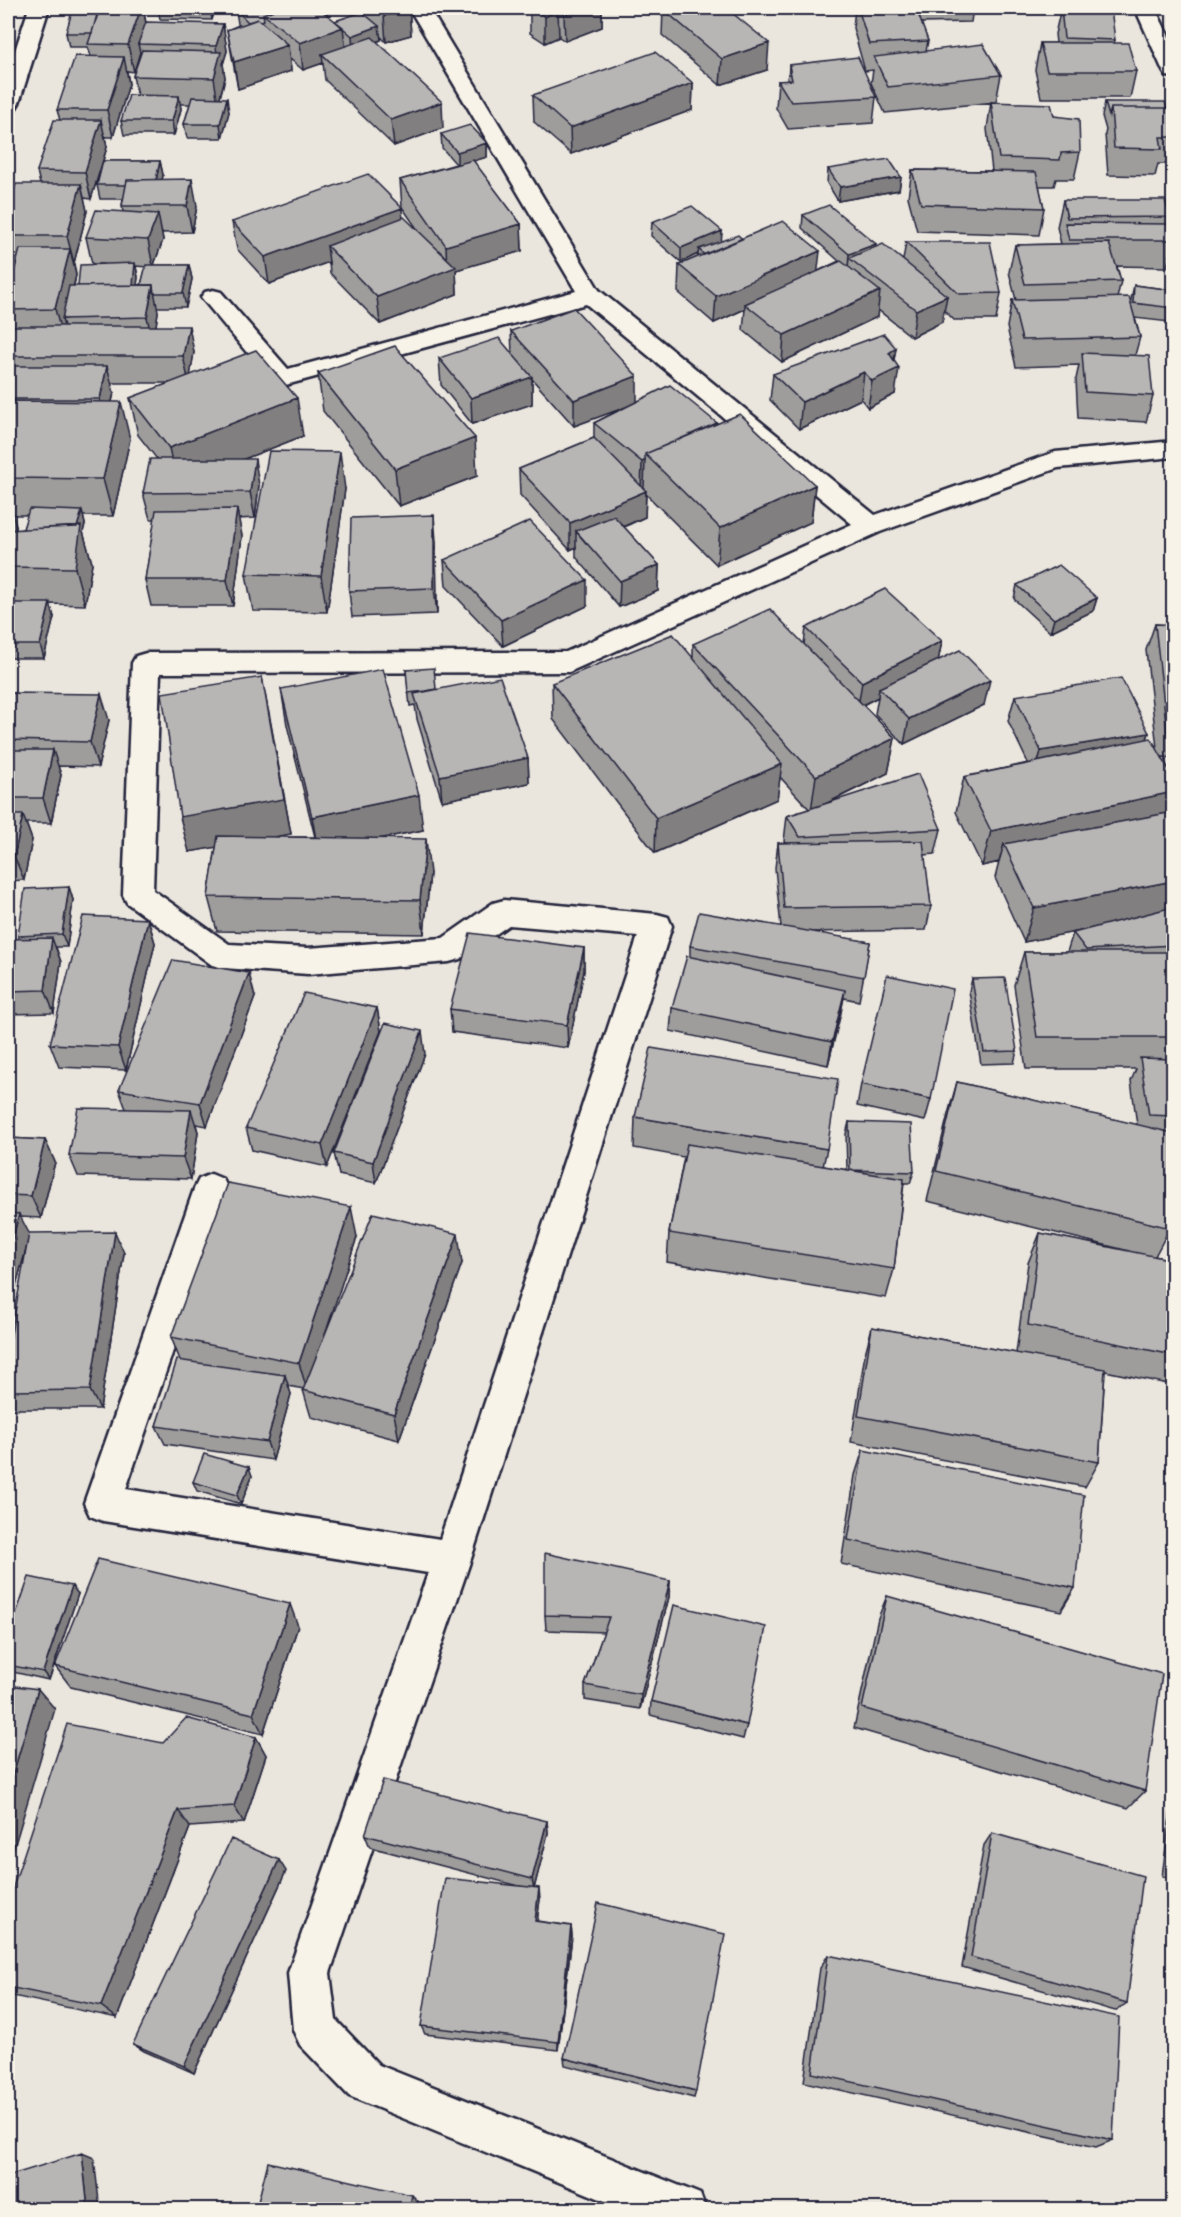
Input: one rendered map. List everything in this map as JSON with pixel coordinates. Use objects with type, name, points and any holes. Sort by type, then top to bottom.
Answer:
[{"type":"street","points":[[8,103],[39,8]]},
{"type":"street","points":[[418,8],[590,295],[871,526]]},
{"type":"street","points":[[1145,8],[1173,71]]},
{"type":"street","points":[[213,297],[282,378],[590,295]]},
{"type":"street","points":[[684,2210],[364,2081],[315,2030],[309,1973],[452,1559],[657,926],[504,912],[449,950],[308,961],[223,956],[138,895],[146,663],[569,662],[871,526],[1055,460],[1173,449]]},
{"type":"street","points":[[212,1189],[103,1503],[452,1559]]},
{"type":"building","points":[[100,8],[141,8],[128,45],[88,44]]},
{"type":"building","points":[[279,8],[263,14],[264,20],[248,22],[236,10]]},
{"type":"building","points":[[279,8],[318,8],[343,27],[300,43],[263,14]]},
{"type":"building","points":[[376,8],[409,8],[384,16]]},
{"type":"building","points":[[531,8],[584,8],[564,15],[558,10],[545,17]]},
{"type":"building","points":[[726,8],[769,43],[722,59],[663,9]]},
{"type":"building","points":[[858,8],[916,8],[928,41],[869,44]]},
{"type":"building","points":[[1061,8],[1111,9],[1115,40],[1064,38]]},
{"type":"building","points":[[72,11],[98,11],[92,33],[66,33]]},
{"type":"building","points":[[362,12],[379,26],[352,36],[335,21]]},
{"type":"building","points":[[258,19],[288,45],[234,62],[227,30]]},
{"type":"building","points":[[146,22],[223,24],[216,46],[138,44]]},
{"type":"building","points":[[372,37],[442,102],[391,120],[322,54]]},
{"type":"building","points":[[1040,43],[1128,43],[1136,71],[1047,71]]},
{"type":"building","points":[[983,44],[1001,75],[888,87],[874,57]]},
{"type":"building","points":[[142,50],[221,52],[214,78],[133,76]]},
{"type":"building","points":[[655,52],[693,83],[570,128],[533,95]]},
{"type":"building","points":[[75,56],[124,57],[107,110],[57,110]]},
{"type":"building","points":[[858,57],[876,97],[791,102],[778,81],[792,80],[789,65]]},
{"type":"building","points":[[129,95],[179,96],[172,121],[121,121]]},
{"type":"building","points":[[192,97],[227,98],[220,124],[184,124]]},
{"type":"building","points":[[991,102],[1051,104],[1054,116],[1079,119],[1080,152],[1061,153],[1060,160],[999,158]]},
{"type":"building","points":[[1105,102],[1165,102],[1167,108],[1111,108],[1109,116]]},
{"type":"building","points":[[1111,108],[1173,108],[1173,137],[1160,137],[1162,149],[1114,148]]},
{"type":"building","points":[[54,120],[101,120],[85,172],[37,171]]},
{"type":"building","points":[[470,125],[487,143],[457,152],[441,134]]},
{"type":"building","points":[[889,159],[901,177],[840,187],[828,169]]},
{"type":"building","points":[[473,160],[521,224],[446,246],[400,180]]},
{"type":"building","points":[[103,161],[160,161],[156,180],[127,180],[126,185],[97,185]]},
{"type":"building","points":[[912,170],[1036,172],[1044,208],[921,204]]},
{"type":"building","points":[[368,174],[402,208],[265,257],[232,222]]},
{"type":"building","points":[[192,179],[187,206],[122,206],[127,180]]},
{"type":"building","points":[[16,184],[81,184],[67,236],[8,236],[8,212]]},
{"type":"building","points":[[1063,200],[1165,200],[1170,217],[1067,218]]},
{"type":"building","points":[[829,205],[876,244],[849,254],[803,215]]},
{"type":"building","points":[[692,206],[722,231],[681,248],[652,222]]},
{"type":"building","points":[[96,210],[158,214],[148,240],[86,237]]},
{"type":"building","points":[[404,217],[456,267],[377,297],[327,246]]},
{"type":"building","points":[[783,221],[820,251],[716,296],[679,265]]},
{"type":"building","points":[[1065,223],[1170,224],[1173,240],[1069,240]]},
{"type":"building","points":[[738,235],[742,239],[704,255],[699,249]]},
{"type":"building","points":[[906,242],[990,242],[1001,293],[959,294]]},
{"type":"building","points":[[1109,243],[1121,281],[1025,284],[1015,245]]},
{"type":"building","points":[[883,244],[947,296],[916,310],[849,258]]},
{"type":"building","points":[[20,249],[70,249],[55,309],[8,310],[8,296]]},
{"type":"building","points":[[841,261],[880,291],[784,335],[745,304]]},
{"type":"building","points":[[135,263],[133,285],[78,286],[80,265]]},
{"type":"building","points":[[146,265],[189,265],[183,293],[154,293],[153,285],[141,285]]},
{"type":"building","points":[[153,285],[147,317],[62,319],[69,286]]},
{"type":"building","points":[[1134,285],[1173,290],[1173,308],[1133,303]]},
{"type":"building","points":[[1129,297],[1140,337],[1022,340],[1012,300]]},
{"type":"building","points":[[574,308],[637,376],[574,400],[511,331]]},
{"type":"building","points":[[8,326],[189,326],[183,356],[8,356]]},
{"type":"building","points":[[884,334],[896,348],[889,353],[899,368],[872,381],[864,372],[802,402],[773,374]]},
{"type":"building","points":[[499,338],[532,377],[471,398],[439,358]]},
{"type":"building","points":[[395,346],[475,438],[395,469],[318,373]]},
{"type":"building","points":[[256,350],[297,398],[169,448],[130,398]]},
{"type":"building","points":[[1082,353],[1149,356],[1153,396],[1085,392]]},
{"type":"building","points":[[8,366],[107,366],[100,399],[8,399]]},
{"type":"building","points":[[670,385],[717,423],[645,454],[645,460],[642,462],[594,423]]},
{"type":"building","points":[[8,401],[121,402],[103,479],[8,478]]},
{"type":"building","points":[[740,414],[815,485],[720,528],[645,454]]},
{"type":"building","points":[[594,438],[646,491],[570,523],[519,469]]},
{"type":"building","points":[[269,451],[340,452],[321,576],[246,574]]},
{"type":"building","points":[[150,459],[255,459],[250,492],[143,493]]},
{"type":"building","points":[[29,509],[82,511],[77,527],[23,529]]},
{"type":"building","points":[[237,509],[227,580],[145,580],[156,510]]},
{"type":"building","points":[[434,515],[434,588],[349,591],[351,518]]},
{"type":"building","points":[[614,516],[659,565],[620,581],[576,531]]},
{"type":"building","points":[[530,521],[587,580],[501,620],[444,560]]},
{"type":"building","points":[[81,526],[75,568],[8,567],[8,530]]},
{"type":"building","points":[[1059,565],[1097,598],[1054,619],[1017,585]]},
{"type":"building","points":[[885,589],[942,641],[862,682],[806,628]]},
{"type":"building","points":[[8,603],[50,603],[40,645],[8,645]]},
{"type":"building","points":[[770,609],[895,738],[816,776],[693,644]]},
{"type":"building","points":[[1155,624],[1173,625],[1173,732],[1167,732]]},
{"type":"building","points":[[673,634],[782,764],[656,818],[552,683]]},
{"type":"building","points":[[960,650],[990,680],[909,719],[879,688]]},
{"type":"building","points":[[434,668],[436,689],[408,693],[406,670]]},
{"type":"building","points":[[383,669],[419,795],[312,817],[281,689]]},
{"type":"building","points":[[262,677],[284,799],[180,817],[162,693]]},
{"type":"building","points":[[500,677],[528,758],[440,776],[414,694]]},
{"type":"building","points":[[1121,678],[1149,733],[1041,751],[1015,696]]},
{"type":"building","points":[[8,693],[101,694],[90,742],[8,740]]},
{"type":"building","points":[[1151,738],[1173,777],[1173,792],[991,831],[964,777]]},
{"type":"building","points":[[8,750],[53,750],[43,798],[8,798]]},
{"type":"building","points":[[918,774],[941,829],[800,837],[787,816]]},
{"type":"building","points":[[1173,812],[1173,881],[1034,908],[1004,844]]},
{"type":"building","points":[[8,815],[23,815],[14,856],[8,856]]},
{"type":"building","points":[[218,836],[426,839],[420,900],[208,897]]},
{"type":"building","points":[[923,841],[931,906],[784,908],[778,843]]},
{"type":"building","points":[[69,887],[62,934],[18,936],[25,889]]},
{"type":"building","points":[[1173,907],[1173,945],[1086,950],[1073,933]]},
{"type":"building","points":[[699,912],[870,942],[864,977],[690,946]]},
{"type":"building","points":[[83,916],[148,919],[118,1047],[50,1044]]},
{"type":"building","points":[[470,933],[584,948],[567,1025],[450,1009]]},
{"type":"building","points":[[52,938],[45,990],[8,991],[8,939]]},
{"type":"building","points":[[1024,952],[1173,952],[1173,1037],[1037,1037]]},
{"type":"building","points":[[687,956],[845,990],[832,1042],[672,1008]]},
{"type":"building","points":[[173,960],[249,973],[200,1103],[119,1090]]},
{"type":"building","points":[[887,975],[953,989],[931,1099],[861,1084]]},
{"type":"building","points":[[1005,978],[1017,1051],[984,1052],[972,979]]},
{"type":"building","points":[[304,993],[377,1008],[322,1145],[246,1128]]},
{"type":"building","points":[[385,1023],[422,1031],[373,1162],[334,1153]]},
{"type":"building","points":[[651,1048],[838,1079],[827,1149],[635,1117]]},
{"type":"building","points":[[1140,1058],[1173,1059],[1173,1116],[1149,1115]]},
{"type":"building","points":[[957,1082],[1173,1133],[1173,1206],[1170,1228],[936,1171]]},
{"type":"building","points":[[78,1108],[191,1110],[183,1158],[69,1155]]},
{"type":"building","points":[[849,1122],[911,1124],[914,1172],[850,1170]]},
{"type":"building","points":[[8,1138],[45,1140],[31,1196],[8,1195]]},
{"type":"building","points":[[687,1144],[904,1179],[894,1269],[669,1233]]},
{"type":"building","points":[[228,1183],[351,1207],[299,1363],[171,1337]]},
{"type":"building","points":[[8,1213],[19,1214],[8,1256]]},
{"type":"building","points":[[373,1213],[458,1234],[394,1414],[303,1390]]},
{"type":"building","points":[[115,1232],[90,1390],[8,1391],[8,1351],[29,1233]]},
{"type":"building","points":[[1040,1233],[1173,1260],[1173,1355],[1028,1325]]},
{"type":"building","points":[[872,1327],[1105,1369],[1099,1462],[858,1416]]},
{"type":"building","points":[[177,1360],[285,1375],[267,1442],[156,1426]]},
{"type":"building","points":[[863,1450],[1084,1495],[1075,1588],[848,1540]]},
{"type":"building","points":[[204,1454],[249,1467],[237,1495],[193,1482]]},
{"type":"building","points":[[545,1553],[670,1581],[641,1695],[585,1685],[609,1617],[545,1615]]},
{"type":"building","points":[[98,1559],[290,1604],[253,1714],[55,1666]]},
{"type":"building","points":[[29,1577],[72,1586],[43,1672],[8,1665],[8,1637]]},
{"type":"building","points":[[887,1596],[1162,1674],[1145,1791],[862,1708]]},
{"type":"building","points":[[674,1605],[766,1627],[747,1725],[651,1701]]},
{"type":"building","points":[[8,1685],[38,1689],[8,1791]]},
{"type":"building","points":[[186,1718],[256,1737],[234,1806],[178,1810],[101,2006],[8,1987],[8,1902],[67,1724],[163,1743]]},
{"type":"building","points":[[383,1780],[547,1821],[532,1879],[365,1835]]},
{"type":"building","points":[[992,1833],[1143,1876],[1127,2003],[971,1957]]},
{"type":"building","points":[[231,1839],[279,1860],[184,2066],[133,2044]]},
{"type":"building","points":[[445,1878],[539,1888],[535,1921],[571,1926],[558,2042],[421,2026]]},
{"type":"building","points":[[598,1903],[725,1934],[696,2091],[564,2058]]},
{"type":"building","points":[[828,1955],[1119,2017],[1113,2140],[812,2073]]},
{"type":"building","points":[[82,2153],[88,2210],[8,2210],[8,2176]]},
{"type":"building","points":[[268,2162],[412,2195],[409,2210],[256,2210]]}]
